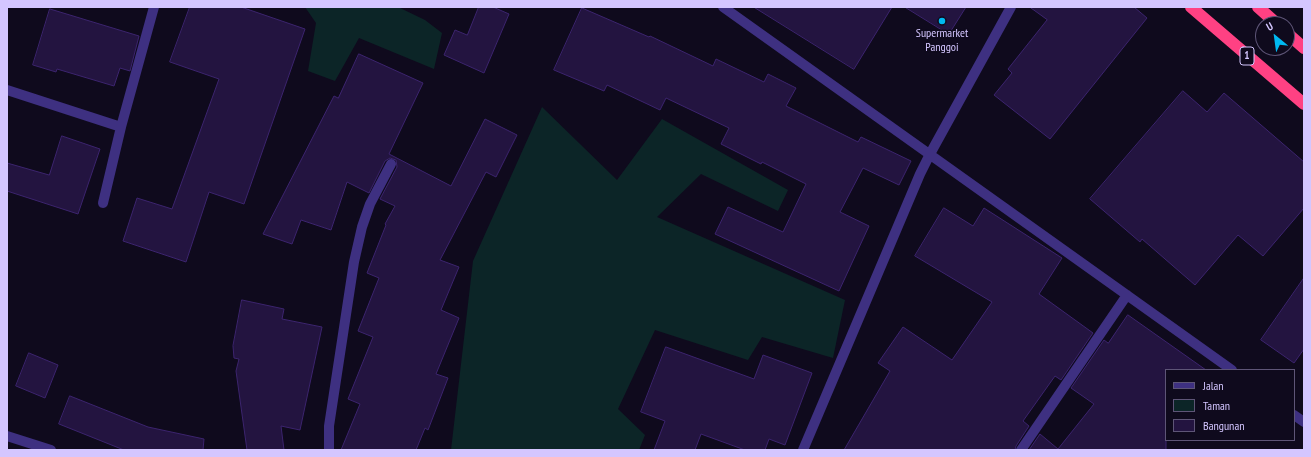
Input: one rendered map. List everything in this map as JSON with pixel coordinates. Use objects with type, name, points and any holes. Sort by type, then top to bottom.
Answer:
[{"type":"highway","name":"1","points":[[1191,7],[1304,104]]},
{"type":"highway","points":[[1258,7],[1268,16]]},
{"type":"highway","points":[[1295,40],[1304,48]]},
{"type":"street","points":[[103,203],[121,127],[154,7]]},
{"type":"street","points":[[723,7],[1231,369]]},
{"type":"street","points":[[803,450],[930,154],[1011,7]]},
{"type":"street","points":[[7,90],[121,127]]},
{"type":"street","points":[[329,450],[329,426],[354,262],[362,227],[370,204],[391,164]]},
{"type":"street","points":[[1021,450],[1127,295]]},
{"type":"street","points":[[1295,416],[1304,422]]},
{"type":"street","points":[[7,436],[51,450]]},
{"type":"green space","points":[[305,7],[398,7],[425,20],[442,33],[434,69],[359,38],[335,81],[308,71],[316,23]]},
{"type":"green space","points":[[542,107],[617,180],[662,119],[788,190],[778,211],[701,174],[657,217],[845,300],[833,358],[762,337],[748,360],[655,330],[618,409],[645,435],[639,450],[451,450],[473,261]]},
{"type":"building","points":[[190,7],[241,7],[305,29],[244,204],[209,192],[186,262],[123,241],[137,198],[172,209],[219,79],[170,62]]},
{"type":"building","points":[[479,7],[493,7],[509,14],[484,73],[444,55],[455,30],[467,35]]},
{"type":"building","points":[[754,7],[892,7],[854,69]]},
{"type":"building","name":"Supermarket Panggoi","points":[[905,7],[966,7],[949,34]]},
{"type":"building","points":[[1030,7],[1134,7],[1147,18],[1050,139],[994,95],[1012,73],[1008,69],[1047,20]]},
{"type":"building","points":[[582,8],[649,37],[650,36],[713,66],[716,59],[764,82],[768,74],[796,88],[786,106],[858,142],[861,137],[911,161],[899,185],[863,168],[840,212],[869,226],[839,291],[715,234],[728,207],[783,232],[806,184],[721,144],[729,128],[666,98],[660,110],[607,85],[604,91],[554,70]]},
{"type":"building","points":[[50,9],[139,36],[130,71],[120,68],[114,86],[57,69],[56,72],[33,65]]},
{"type":"building","points":[[359,54],[423,83],[389,154],[451,186],[485,119],[517,135],[496,177],[486,172],[440,260],[459,267],[441,310],[459,318],[436,374],[448,378],[428,430],[425,428],[416,450],[341,450],[360,404],[348,399],[373,337],[358,331],[379,278],[367,273],[386,225],[385,224],[395,206],[380,199],[397,167],[396,160],[390,158],[385,161],[369,193],[347,182],[331,230],[301,220],[292,244],[263,234],[334,96],[338,98]]},
{"type":"building","points":[[1183,91],[1207,112],[1224,93],[1304,162],[1304,208],[1263,256],[1238,235],[1195,285],[1142,239],[1140,242],[1090,199]]},
{"type":"building","points":[[62,136],[100,149],[78,214],[7,191],[7,163],[49,175]]},
{"type":"building","points":[[944,208],[973,226],[984,208],[1062,258],[1039,294],[1093,333],[1061,380],[1055,376],[1023,421],[1029,426],[1015,450],[844,450],[890,371],[878,363],[903,327],[952,360],[992,302],[915,256]]},
{"type":"building","points":[[1304,278],[1304,349],[1294,363],[1261,340]]},
{"type":"building","points":[[242,300],[284,309],[282,319],[322,327],[300,430],[281,426],[284,450],[247,450],[236,371],[239,359],[234,358],[233,346]]},
{"type":"building","points":[[1128,315],[1205,369],[1165,369],[1166,450],[1029,450],[1040,434],[1058,449],[1094,404],[1071,388],[1104,340],[1108,343]]},
{"type":"building","points":[[666,347],[754,379],[763,355],[812,373],[785,445],[769,439],[765,450],[745,450],[701,434],[695,450],[654,450],[665,421],[641,412]]},
{"type":"building","points":[[29,353],[58,365],[45,398],[16,386]]},
{"type":"building","points":[[70,396],[148,427],[204,439],[203,450],[124,450],[59,424]]},
{"type":"place","name":"Supermarket Panggoi","points":[[942,21]]}]
